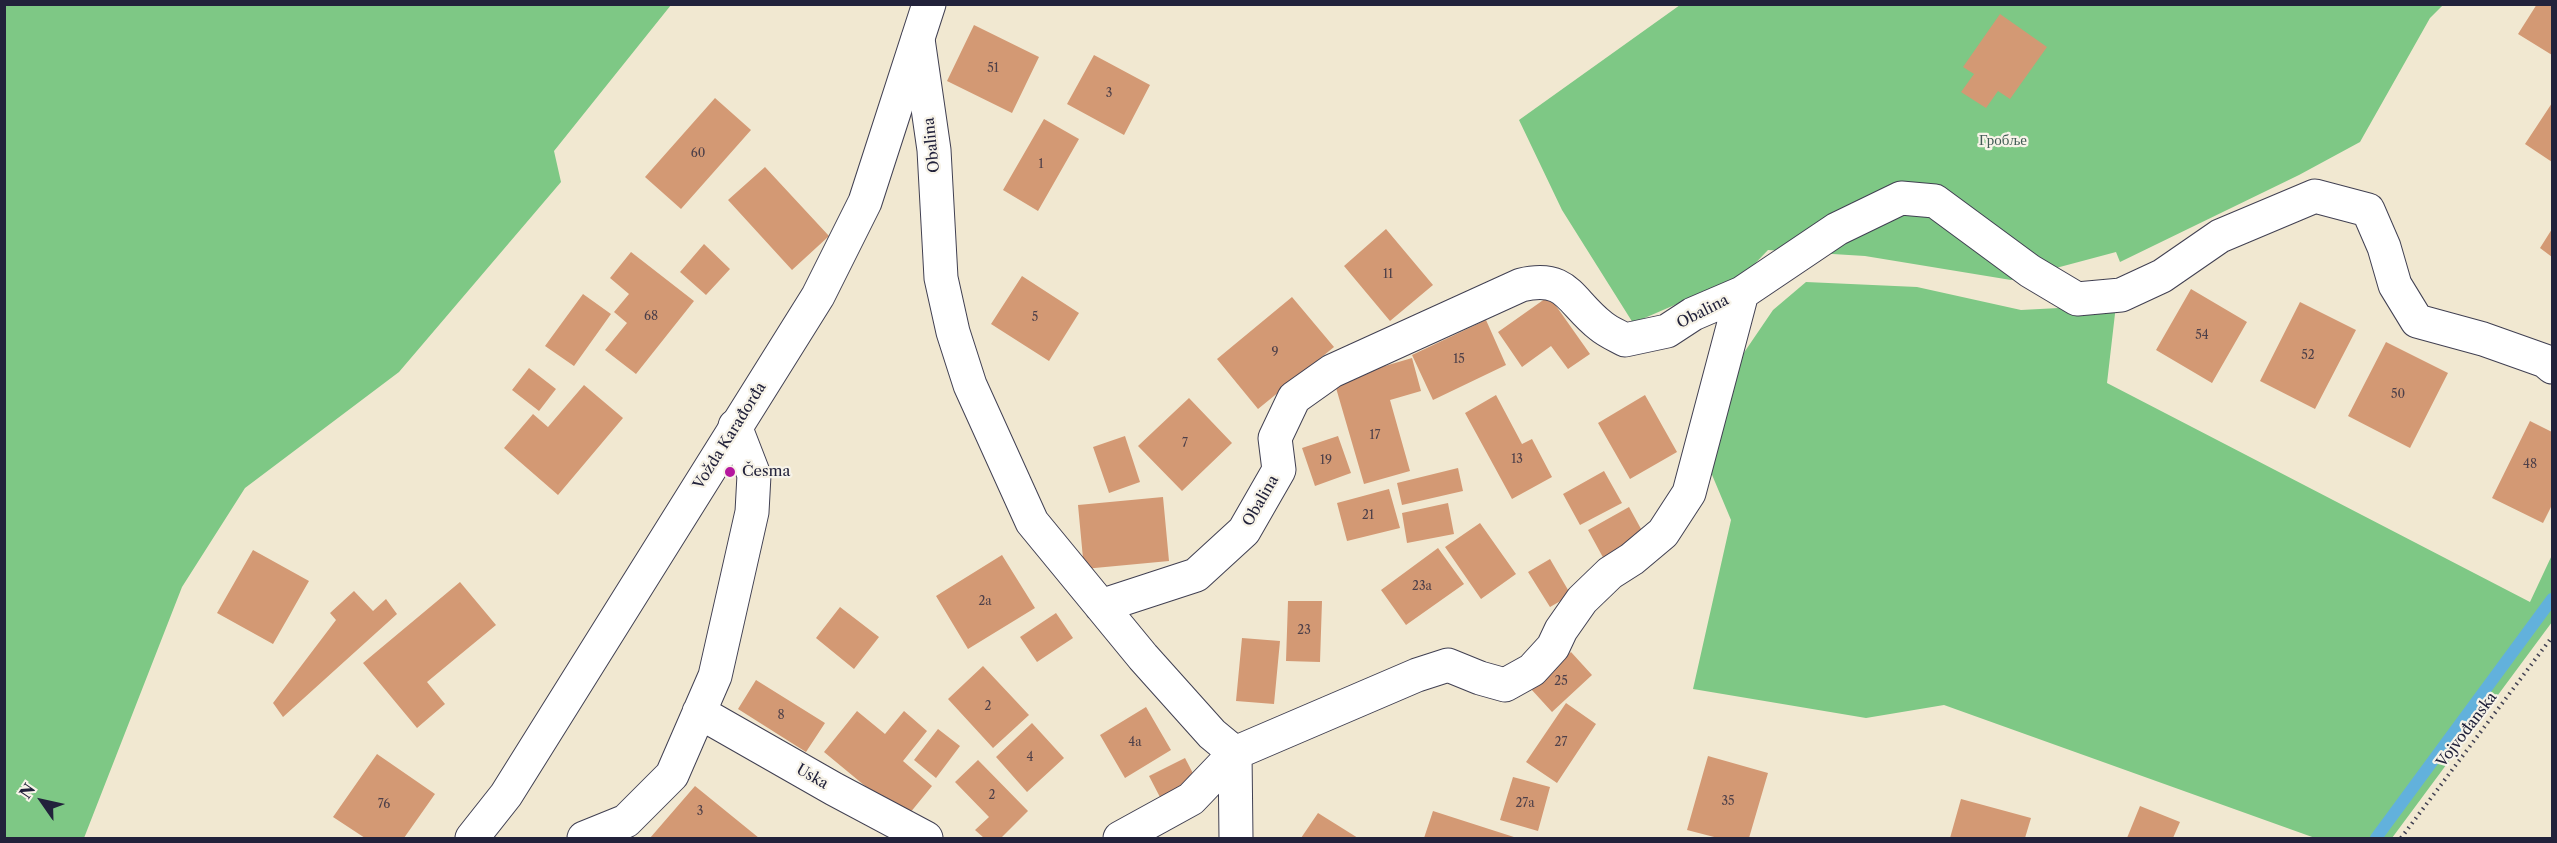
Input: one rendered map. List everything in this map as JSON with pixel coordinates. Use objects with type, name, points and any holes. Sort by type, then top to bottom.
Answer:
[{"type":"street","name":"Vožda Karađorđa","points":[[472,838],[506,795],[818,296],[865,202],[929,4]]},
{"type":"street","name":"Obalina","points":[[918,39],[934,150],[941,278],[953,332],[970,385],[1032,522],[1212,735],[1235,753],[1417,675],[1449,665],[1480,678],[1505,685],[1532,670],[1553,647],[1582,600],[1610,573],[1632,559],[1663,533],[1689,493],[1742,293]]},
{"type":"street","points":[[1742,293],[1837,229],[1900,198],[1935,201],[2030,271],[2077,300],[2121,295],[2162,276],[2220,236],[2315,196],[2368,210],[2384,247],[2395,285],[2417,321],[2483,339],[2544,361],[2553,368]]},
{"type":"street","name":"Obalina","points":[[1101,606],[1196,575],[1244,531],[1279,470],[1275,438],[1294,398],[1332,371],[1521,285],[1541,280],[1562,287],[1602,326],[1625,340],[1667,331],[1693,314],[1742,293]]},
{"type":"street","points":[[584,838],[626,821],[672,775],[714,676],[752,512],[754,475],[735,426]]},
{"type":"street","name":"Uska","points":[[699,712],[834,789],[926,838]]},
{"type":"street","points":[[1120,838],[1191,799],[1235,753]]},
{"type":"street","points":[[1235,753],[1236,838]]},
{"type":"path","name":"Vojvođanska","points":[[2401,838],[2553,637]]},
{"type":"green space","points":[[5,4],[671,5],[554,151],[561,182],[399,372],[245,488],[182,587],[84,838],[5,838]]},
{"type":"green space","name":"Гробље","points":[[1680,5],[2443,5],[2430,18],[2360,142],[2299,175],[2120,262],[2116,252],[2011,280],[1865,256],[1768,250],[1744,275],[1633,323],[1562,210],[1519,120]]},
{"type":"green space","points":[[1806,282],[1917,287],[2021,310],[2116,305],[2107,383],[2530,602],[2552,555],[2552,622],[2392,838],[2315,838],[1944,705],[1866,718],[1693,689],[1731,520],[1710,470],[1741,357],[1773,310]]},
{"type":"building","points":[[2537,4],[2552,4],[2552,55],[2518,34]]},
{"type":"building","points":[[2000,14],[2047,47],[2010,99],[1998,91],[1986,108],[1961,92],[1974,74],[1963,67]]},
{"type":"building","points":[[974,25],[1039,57],[1012,113],[947,81]]},
{"type":"building","points":[[1094,55],[1150,85],[1124,135],[1067,104]]},
{"type":"building","points":[[715,98],[751,130],[681,209],[645,177]]},
{"type":"building","points":[[2552,103],[2552,162],[2525,144]]},
{"type":"building","points":[[1044,119],[1079,139],[1038,211],[1003,190]]},
{"type":"building","points":[[765,167],[829,236],[792,270],[728,200]]},
{"type":"building","points":[[1386,229],[1433,285],[1390,321],[1344,266]]},
{"type":"building","points":[[2552,229],[2552,257],[2540,248]]},
{"type":"building","points":[[704,244],[730,269],[706,295],[680,272]]},
{"type":"building","points":[[631,252],[694,301],[636,374],[605,350],[627,323],[614,312],[629,294],[610,278]]},
{"type":"building","points":[[1022,276],[1079,313],[1049,361],[991,324]]},
{"type":"building","points":[[2191,289],[2247,322],[2212,383],[2156,350]]},
{"type":"building","points":[[583,294],[611,314],[574,366],[545,346]]},
{"type":"building","points":[[1549,296],[1590,354],[1568,369],[1551,346],[1522,367],[1498,332]]},
{"type":"building","points":[[1292,297],[1334,347],[1258,409],[1217,359]]},
{"type":"building","points":[[2300,302],[2356,330],[2315,409],[2260,381]]},
{"type":"building","points":[[1486,320],[1506,365],[1433,400],[1412,355]]},
{"type":"building","points":[[2386,342],[2448,373],[2410,448],[2348,416]]},
{"type":"building","points":[[1412,358],[1421,391],[1390,400],[1410,471],[1364,484],[1334,381]]},
{"type":"building","points":[[529,368],[556,389],[539,411],[512,390]]},
{"type":"building","points":[[584,385],[623,418],[558,495],[504,448],[533,414],[548,427]]},
{"type":"building","points":[[1496,395],[1522,444],[1532,439],[1552,477],[1512,499],[1465,413]]},
{"type":"building","points":[[1645,395],[1677,452],[1630,479],[1598,423]]},
{"type":"building","points":[[1189,398],[1232,443],[1182,491],[1138,446]]},
{"type":"building","points":[[2530,421],[2552,432],[2552,505],[2543,523],[2492,498]]},
{"type":"building","points":[[1125,436],[1140,482],[1109,493],[1093,447]]},
{"type":"building","points":[[1338,436],[1351,473],[1315,486],[1302,448]]},
{"type":"building","points":[[1458,468],[1463,491],[1402,505],[1397,483]]},
{"type":"building","points":[[1604,471],[1622,503],[1580,525],[1563,494]]},
{"type":"building","points":[[1389,489],[1400,528],[1347,541],[1337,503]]},
{"type":"building","points":[[1163,497],[1169,561],[1084,569],[1078,505]]},
{"type":"building","points":[[1448,503],[1454,534],[1407,543],[1402,513]]},
{"type":"building","points":[[1629,507],[1646,538],[1605,561],[1588,530]]},
{"type":"building","points":[[1480,523],[1516,574],[1481,599],[1445,547]]},
{"type":"building","points":[[1438,548],[1464,584],[1406,625],[1381,590]]},
{"type":"building","points":[[253,550],[309,581],[273,644],[217,613]]},
{"type":"building","points":[[1002,555],[1035,608],[968,649],[936,596]]},
{"type":"building","points":[[1550,559],[1571,595],[1550,607],[1528,572]]},
{"type":"building","points":[[460,582],[496,625],[427,682],[445,704],[417,728],[363,663]]},
{"type":"building","points":[[354,591],[373,611],[386,599],[397,614],[283,717],[273,703],[336,620],[330,613]]},
{"type":"building","points":[[1288,601],[1322,601],[1320,662],[1286,661]]},
{"type":"building","points":[[840,607],[879,637],[854,669],[816,638]]},
{"type":"building","points":[[1056,613],[1073,638],[1037,662],[1020,637]]},
{"type":"building","points":[[1242,638],[1280,641],[1274,704],[1236,701]]},
{"type":"building","points":[[1571,652],[1592,675],[1552,712],[1531,689]]},
{"type":"building","points":[[983,666],[1029,715],[993,748],[948,699]]},
{"type":"building","points":[[756,680],[825,723],[806,752],[738,709]]},
{"type":"building","points":[[1566,703],[1596,724],[1557,783],[1526,762]]},
{"type":"building","points":[[1146,707],[1171,750],[1125,778],[1100,735]]},
{"type":"building","points":[[857,711],[885,734],[904,711],[927,731],[903,761],[932,786],[905,819],[824,752]]},
{"type":"building","points":[[1032,723],[1064,758],[1027,792],[996,757]]},
{"type":"building","points":[[938,729],[960,746],[936,778],[914,760]]},
{"type":"building","points":[[377,754],[435,794],[404,838],[365,838],[333,817]]},
{"type":"building","points":[[1708,756],[1768,773],[1749,838],[1718,838],[1687,830]]},
{"type":"building","points":[[1185,758],[1198,783],[1162,801],[1149,776]]},
{"type":"building","points":[[978,760],[1028,811],[1001,838],[984,838],[975,830],[989,817],[955,782]]},
{"type":"building","points":[[1513,777],[1550,787],[1538,831],[1500,820]]},
{"type":"building","points":[[695,786],[759,838],[650,838]]},
{"type":"building","points":[[1961,799],[2031,818],[2025,838],[1950,838]]},
{"type":"building","points":[[2140,806],[2180,822],[2173,838],[2127,838]]},
{"type":"building","points":[[1433,811],[1517,838],[1424,838]]},
{"type":"building","points":[[1318,813],[1358,838],[1301,838]]},
{"type":"waterway","points":[[2376,838],[2552,599]]},
{"type":"place","name":"Česma","points":[[730,472]]}]
